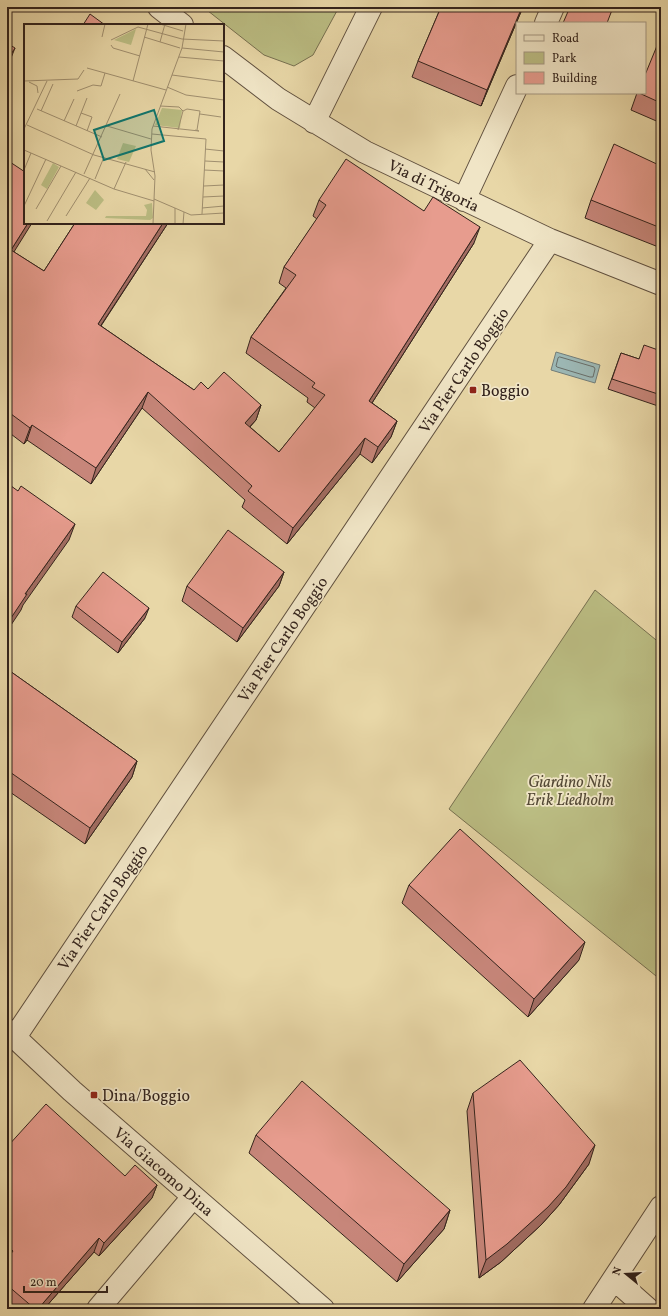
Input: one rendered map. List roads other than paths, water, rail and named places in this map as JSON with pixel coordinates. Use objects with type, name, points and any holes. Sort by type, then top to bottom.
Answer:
[{"type":"street","points":[[159,7],[181,24]]},
{"type":"street","points":[[314,122],[372,7]]},
{"type":"street","points":[[546,22],[553,7]]},
{"type":"street","name":"Via di Trigoria","points":[[224,58],[278,99],[365,152],[550,240],[661,284]]},
{"type":"street","points":[[464,200],[516,88]]},
{"type":"street","name":"Via Pier Carlo Boggio","points":[[11,1034],[550,240]]},
{"type":"street","name":"Via Giacomo Dina","points":[[11,1034],[193,1197],[323,1309]]},
{"type":"street","points":[[98,1309],[193,1197]]},
{"type":"street","points":[[594,1309],[661,1207]]},
{"type":"street","points":[[614,1279],[648,1309]]},
{"type":"water","points":[[556,352],[600,365],[595,383],[551,370]]},
{"type":"place","name":"Boggio","points":[[473,390]]},
{"type":"place","name":"Dina/Boggio","points":[[94,1095]]},
{"type":"park label","name":"Giardino Nils Erik Liedholm","points":[[570,790]]}]
